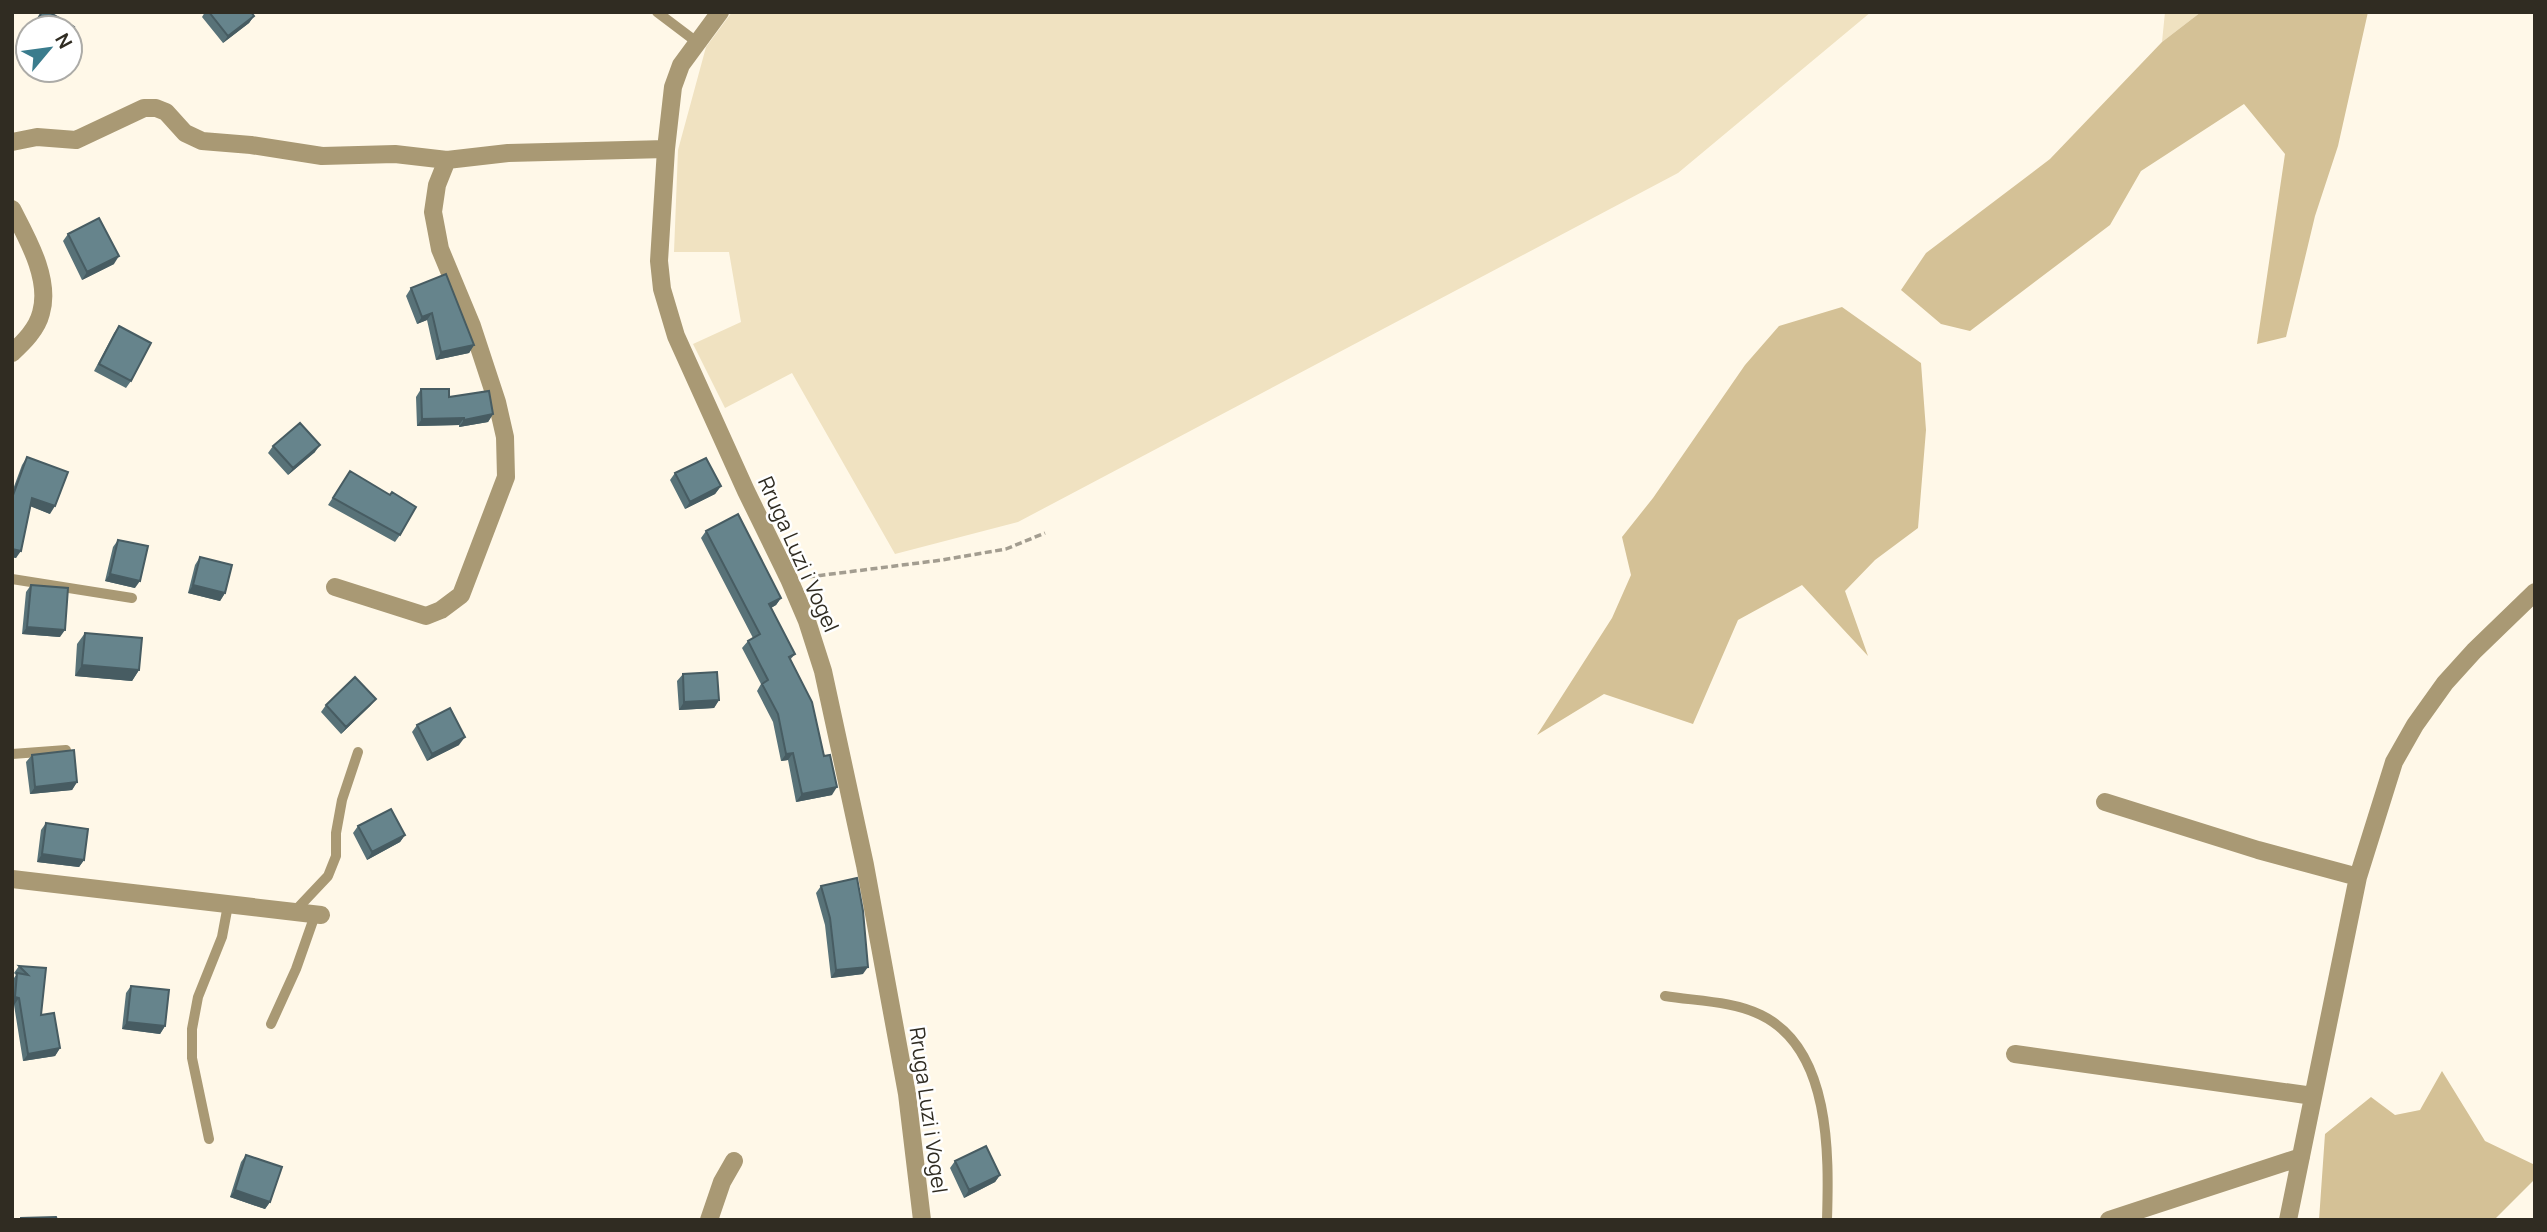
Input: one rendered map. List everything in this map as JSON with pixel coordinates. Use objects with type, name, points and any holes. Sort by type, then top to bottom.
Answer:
[{"type":"street","name":"Rruga Luzi i Vogel","points":[[720,12],[681,65],[673,87],[659,261],[662,289],[667,312],[807,621],[823,671],[862,851],[907,1094],[922,1220]]},
{"type":"street","points":[[12,142],[37,137],[76,139],[128,113],[144,108],[156,108],[166,113],[186,133],[202,141],[322,156],[395,154],[447,160],[508,153],[666,149]]},
{"type":"street","points":[[335,587],[426,616],[442,611],[461,595],[506,477],[505,437],[488,369],[440,249],[433,212],[437,185],[447,160]]},
{"type":"street","points":[[12,209],[38,269],[43,291],[42,312],[35,328],[12,353]]},
{"type":"street","points":[[2288,1220],[2358,877],[2394,762],[2415,725],[2452,675],[2535,592]]},
{"type":"street","points":[[2105,802],[2258,850],[2358,877]]},
{"type":"street","points":[[12,879],[318,915]]},
{"type":"street","points":[[2015,1055],[2314,1096]]},
{"type":"street","points":[[2109,1220],[2301,1157]]},
{"type":"street","points":[[709,1220],[722,1182],[734,1161]]},
{"type":"lane","points":[[657,12],[698,44]]},
{"type":"lane","points":[[12,579],[132,598]]},
{"type":"lane","points":[[12,754],[66,750]]},
{"type":"lane","points":[[293,912],[328,876],[336,856],[336,833],[342,800],[358,752]]},
{"type":"lane","points":[[209,1139],[192,1058],[192,1029],[198,998],[222,937],[228,905]]},
{"type":"lane","points":[[271,1024],[318,915]]},
{"type":"lane","points":[[1665,996],[1737,1007],[1759,1014],[1779,1026],[1797,1045],[1810,1069],[1826,1130],[1829,1162],[1827,1220]]},
{"type":"path","points":[[789,579],[942,560],[1006,549],[1045,533]]},
{"type":"shaded area","points":[[732,12],[1871,12],[1678,173],[1018,522],[895,554],[792,373],[725,408],[693,344],[741,322],[729,252],[674,252],[678,150],[706,47]]},
{"type":"shaded area","points":[[2165,12],[2201,12],[2162,42]]},
{"type":"shaded area","points":[[2201,12],[2368,12],[2338,146],[2315,216],[2286,337],[2257,344],[2285,154],[2244,104],[2141,171],[2110,225],[1970,331],[1941,324],[1901,290],[1926,253],[2050,159],[2162,42]]},
{"type":"shaded area","points":[[1842,307],[1921,363],[1926,430],[1918,528],[1875,560],[1845,591],[1868,656],[1802,585],[1738,620],[1693,724],[1604,694],[1537,735],[1612,618],[1631,575],[1622,537],[1653,498],[1745,365],[1779,326]]},
{"type":"shaded area","points":[[2442,1071],[2485,1141],[2535,1165],[2535,1179],[2494,1220],[2319,1220],[2325,1134],[2371,1097],[2395,1115],[2420,1110]]},
{"type":"building","points":[[209,12],[251,12],[254,16],[228,36]]},
{"type":"building","points":[[99,218],[119,256],[87,272],[68,234]]},
{"type":"building","points":[[446,274],[474,345],[441,352],[432,313],[422,317],[411,288]]},
{"type":"building","points":[[119,326],[151,343],[131,381],[99,364]]},
{"type":"building","points":[[421,389],[449,389],[449,397],[489,391],[493,414],[464,420],[422,419]]},
{"type":"building","points":[[300,423],[320,445],[293,468],[273,446]]},
{"type":"building","points":[[27,457],[68,472],[55,506],[32,498],[21,551],[12,549],[12,498]]},
{"type":"building","points":[[706,458],[721,486],[690,502],[675,473]]},
{"type":"building","points":[[350,471],[416,507],[400,535],[333,498]]},
{"type":"building","points":[[738,514],[781,598],[769,604],[795,654],[789,657],[812,702],[824,756],[830,755],[837,787],[802,794],[793,753],[786,754],[778,714],[762,684],[768,680],[748,641],[760,634],[706,531]]},
{"type":"building","points":[[118,540],[148,546],[140,581],[110,574]]},
{"type":"building","points":[[200,557],[232,565],[225,593],[193,585]]},
{"type":"building","points":[[31,585],[68,588],[65,630],[27,627]]},
{"type":"building","points":[[85,633],[142,638],[139,670],[82,665]]},
{"type":"building","points":[[717,672],[719,700],[684,702],[683,674]]},
{"type":"building","points":[[355,677],[376,699],[346,727],[326,705]]},
{"type":"building","points":[[450,708],[465,737],[432,754],[417,725]]},
{"type":"building","points":[[74,750],[77,782],[35,787],[32,755]]},
{"type":"building","points":[[391,809],[405,835],[372,852],[358,826]]},
{"type":"building","points":[[46,823],[88,829],[84,860],[42,854]]},
{"type":"building","points":[[857,878],[868,967],[836,970],[830,918],[821,886]]},
{"type":"building","points":[[19,966],[46,968],[41,1015],[54,1013],[60,1048],[28,1054],[19,998],[15,997],[17,973],[28,975]]},
{"type":"building","points":[[131,986],[169,990],[165,1026],[127,1022]]},
{"type":"building","points":[[986,1146],[1000,1175],[969,1190],[955,1161]]},
{"type":"building","points":[[246,1155],[282,1167],[270,1202],[235,1190]]},
{"type":"building","points":[[56,1217],[57,1220],[21,1220],[21,1218]]}]
